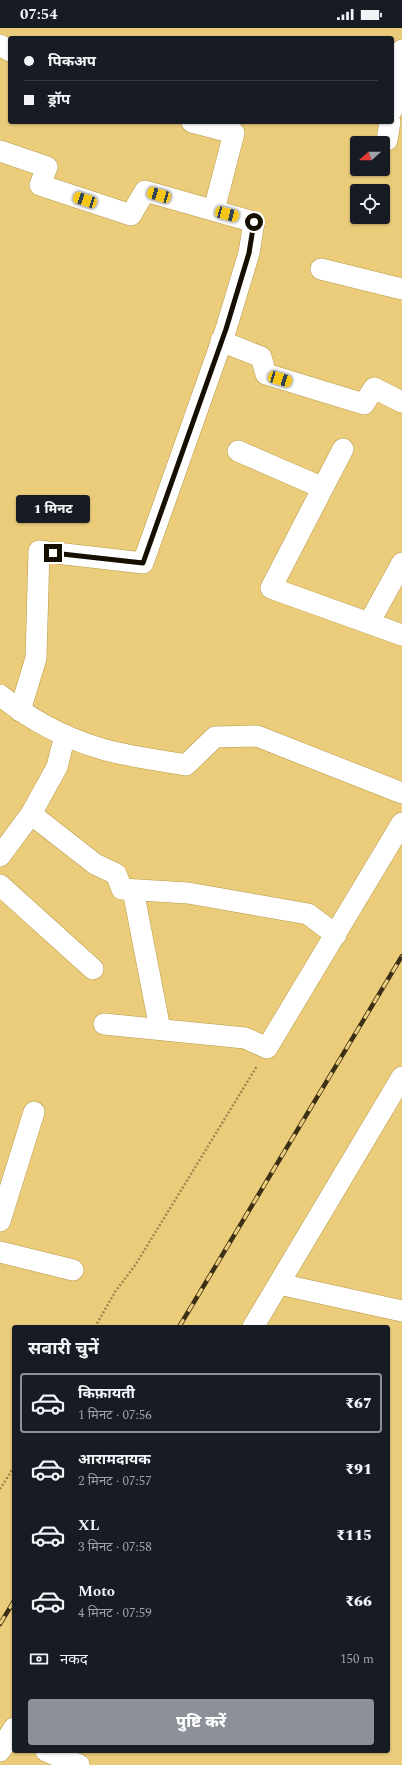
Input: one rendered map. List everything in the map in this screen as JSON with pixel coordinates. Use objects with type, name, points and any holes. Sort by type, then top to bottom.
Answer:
[{"type":"street","points":[[394,96],[402,50]]},
{"type":"street","points":[[200,124],[234,133],[214,210]]},
{"type":"street","points":[[0,151],[47,167],[40,185],[131,215],[145,191],[254,222],[249,253],[221,342],[143,563],[38,551],[36,658],[20,711]]},
{"type":"street","points":[[321,269],[402,288]]},
{"type":"street","points":[[221,342],[261,357],[266,374],[364,404],[374,388],[402,402]]},
{"type":"street","points":[[343,449],[271,588],[402,635]]},
{"type":"street","points":[[238,451],[323,488]]},
{"type":"street","points":[[369,623],[402,563]]},
{"type":"street","points":[[0,695],[20,711],[65,735],[100,748],[186,765],[215,737],[257,736],[402,793]]},
{"type":"street","points":[[0,856],[31,814],[57,767],[65,735]]},
{"type":"street","points":[[31,814],[95,864],[116,874],[122,889],[188,893],[308,914],[336,935]]},
{"type":"street","points":[[104,1024],[245,1038],[267,1048],[402,823]]},
{"type":"street","points":[[0,885],[93,969]]},
{"type":"street","points":[[133,890],[160,1029]]},
{"type":"street","points":[[254,1325],[402,1077]]},
{"type":"street","points":[[0,1221],[34,1112]]},
{"type":"street","points":[[0,1252],[73,1270]]},
{"type":"street","points":[[279,1284],[402,1311]]},
{"type":"street","points":[[51,1753],[79,1765]]},
{"type":"path","points":[[96,1325],[115,1292],[136,1264],[267,1048]]},
{"type":"path","points":[[0,1489],[12,1470]]},
{"type":"railway","points":[[180,1325],[402,956]]},
{"type":"railway","points":[[0,1624],[12,1604]]},
{"type":"route","points":[[53,553],[143,563],[226,329],[249,253],[254,222]]}]
